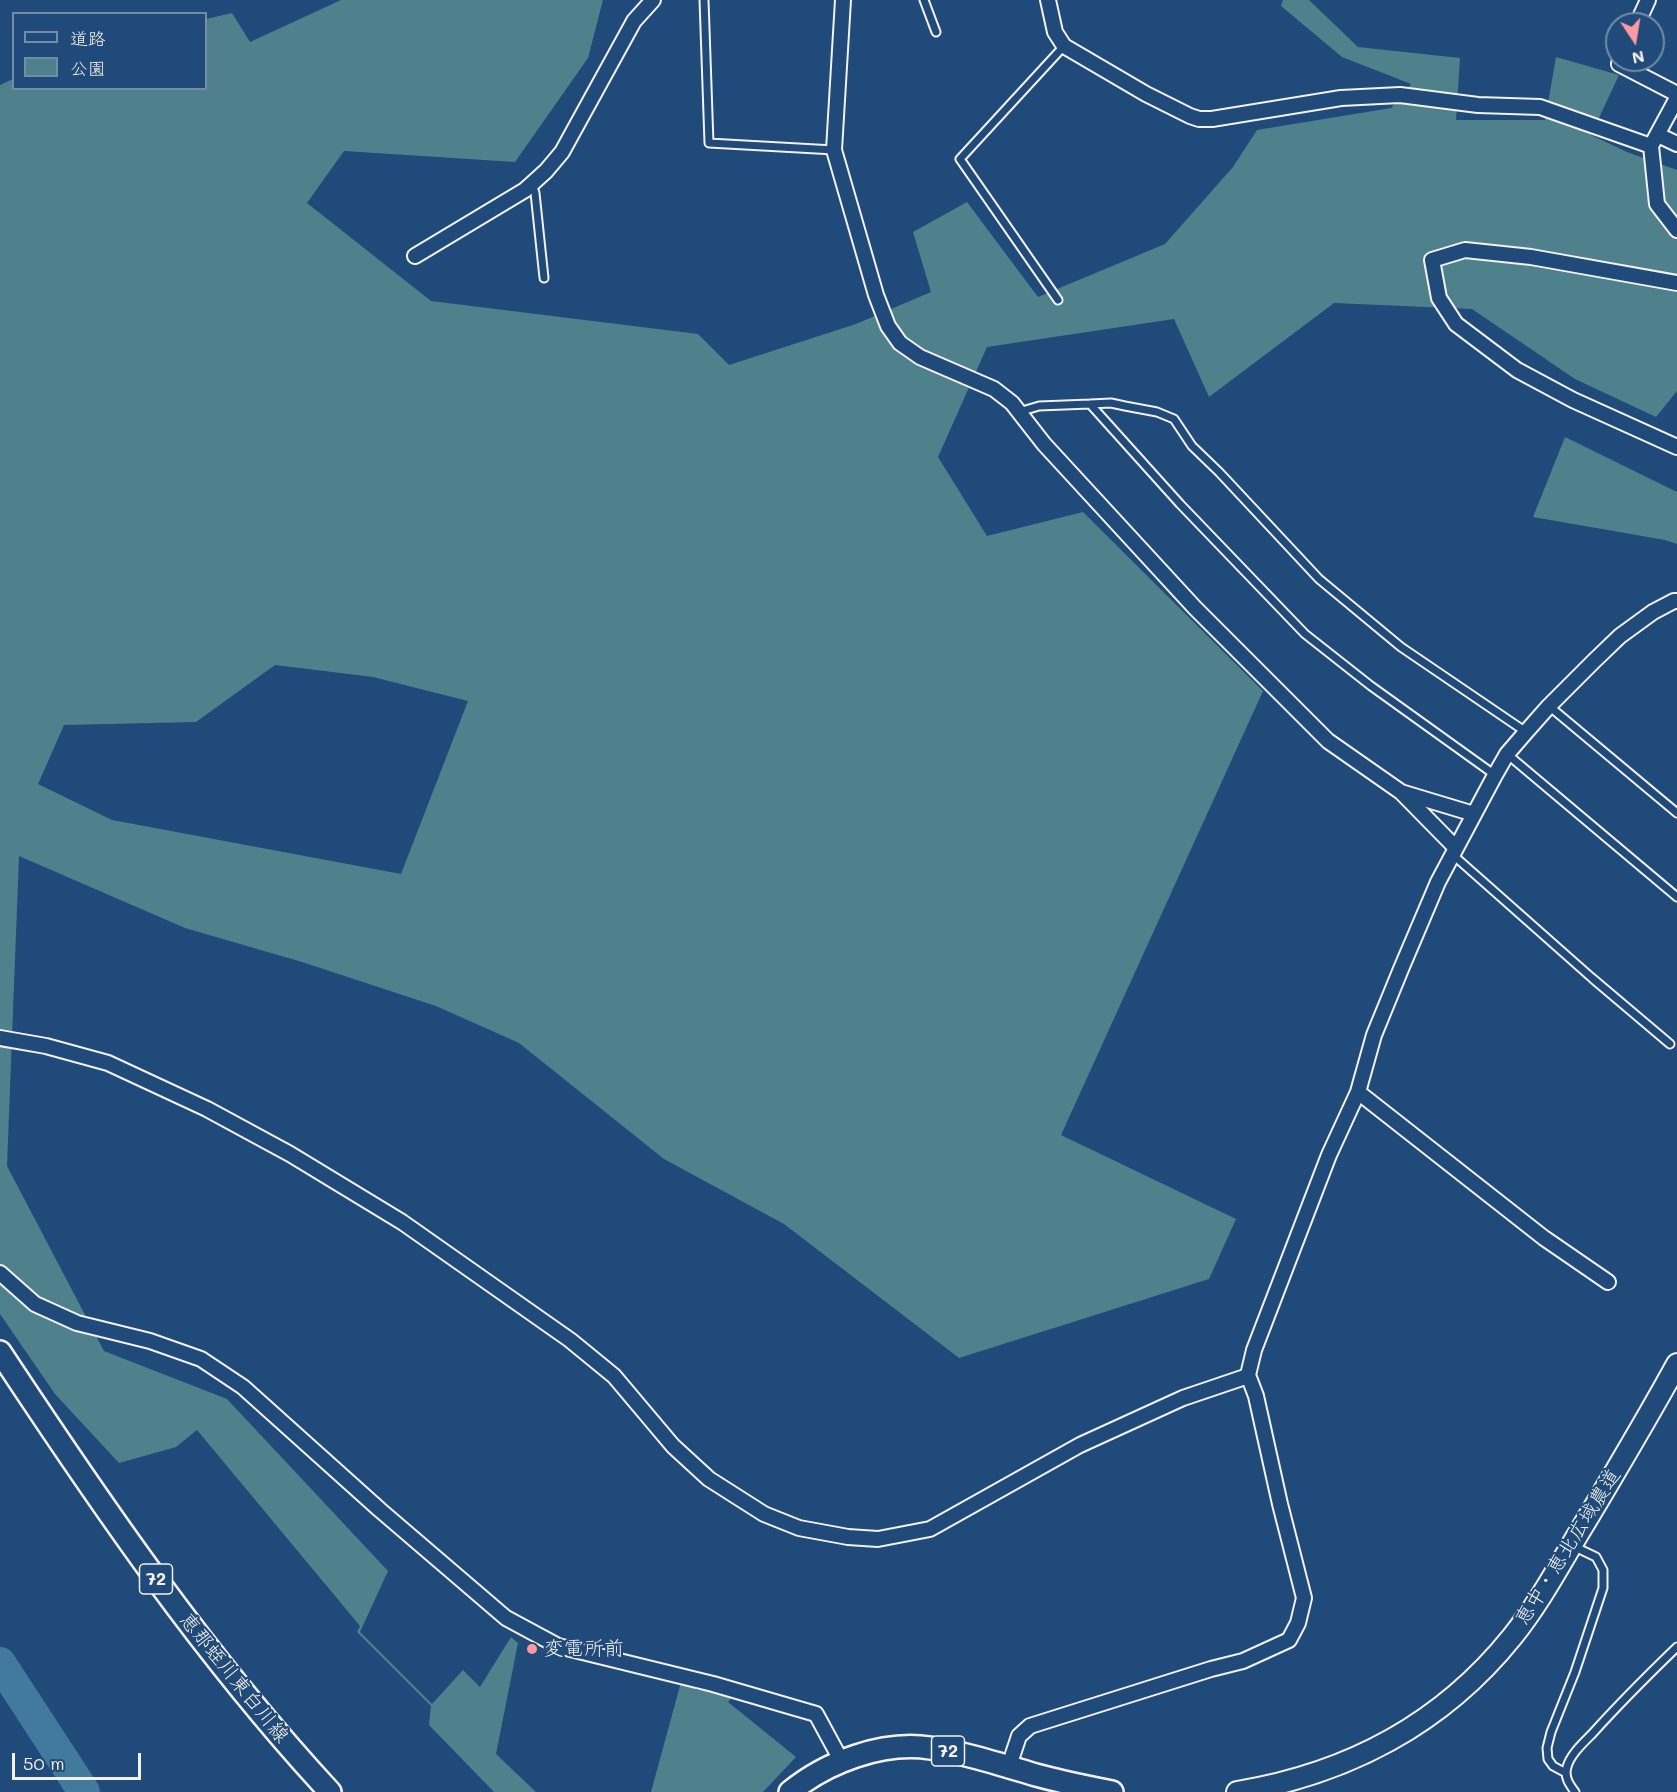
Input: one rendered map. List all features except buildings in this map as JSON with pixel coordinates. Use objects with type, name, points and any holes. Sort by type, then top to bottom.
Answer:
[{"type":"main road","name":"恵那蛭川東白川線","points":[[0,1352],[168,1596],[233,1679],[330,1792]]},
{"type":"main road","name":"72","points":[[790,1792],[820,1771],[842,1762],[900,1747],[929,1748],[1112,1792]]},
{"type":"street","points":[[415,256],[525,190],[546,171],[562,152],[634,21],[653,0]]},
{"type":"street","points":[[843,0],[834,150],[876,295],[888,326],[900,343],[920,357],[994,389],[1012,403],[1044,444],[1196,608],[1328,741],[1401,792],[1453,850]]},
{"type":"street","points":[[1048,0],[1055,32],[1064,46],[1146,94],[1199,119],[1212,119],[1341,99],[1400,94],[1478,105],[1540,107],[1655,140],[1677,144]]},
{"type":"street","points":[[1634,72],[1677,96],[1655,140],[1657,204],[1677,230]]},
{"type":"street","points":[[1677,283],[1531,257],[1465,250],[1432,260],[1439,298],[1456,324],[1517,370],[1573,399],[1677,447]]},
{"type":"street","points":[[1009,1766],[1019,1736],[1030,1726],[1243,1661],[1289,1640],[1298,1623],[1304,1598],[1256,1395],[1248,1376],[1254,1350],[1325,1166],[1358,1092],[1374,1035],[1438,882],[1453,850],[1495,775],[1507,754],[1549,706],[1620,636],[1653,612],[1677,601]]},
{"type":"street","points":[[1401,792],[1474,814]]},
{"type":"street","points":[[0,1038],[46,1046],[108,1063],[207,1109],[290,1154],[402,1222],[570,1340],[614,1376],[673,1446],[709,1479],[765,1514],[799,1528],[848,1537],[878,1539],[930,1529],[1080,1445],[1184,1398],[1248,1376]]},
{"type":"street","points":[[1358,1092],[1544,1238],[1608,1282]]},
{"type":"street","points":[[0,1273],[35,1304],[77,1323],[150,1341],[201,1359],[243,1386],[380,1510],[506,1618],[558,1646],[714,1684],[816,1714],[842,1762]]},
{"type":"street","name":"恵中・恵北広域農道","points":[[1237,1792],[1294,1779],[1372,1751],[1433,1713],[1462,1690],[1513,1636],[1541,1597],[1677,1364]]},
{"type":"lane","points":[[704,0],[709,143],[834,150]]},
{"type":"lane","points":[[924,0],[936,32]]},
{"type":"lane","points":[[1058,300],[960,159],[1064,46]]},
{"type":"lane","points":[[532,184],[535,193],[544,278]]},
{"type":"lane","points":[[1090,404],[1180,504],[1305,634],[1371,686],[1495,775]]},
{"type":"lane","points":[[1019,412],[1039,406],[1111,404],[1157,412],[1174,419],[1192,446],[1319,579],[1401,647],[1526,732]]},
{"type":"lane","points":[[1549,706],[1677,813]]},
{"type":"lane","points":[[1507,754],[1677,897]]},
{"type":"lane","points":[[1453,850],[1592,978],[1670,1044]]},
{"type":"lane","points":[[1566,1773],[1553,1766],[1548,1759],[1547,1748],[1603,1588],[1603,1570],[1596,1557],[1571,1546]]},
{"type":"lane","points":[[1575,1792],[1567,1781],[1567,1764],[1612,1711],[1675,1652]]},
{"type":"green space","points":[[341,0],[603,0],[588,58],[515,162],[344,151],[307,203],[431,301],[698,334],[729,365],[856,324],[931,292],[913,232],[967,202],[1038,297],[1165,244],[1233,167],[1257,130],[1391,108],[1411,84],[1342,57],[1281,6],[1283,0],[1309,0],[1358,47],[1460,58],[1456,120],[1545,120],[1556,57],[1619,75],[1591,135],[1627,152],[1677,170],[1677,391],[1656,417],[1575,379],[1472,309],[1334,303],[1209,397],[1174,319],[987,347],[938,457],[987,536],[1083,512],[1263,691],[1061,1135],[1236,1219],[1209,1279],[959,1358],[784,1224],[664,1159],[519,1043],[436,1006],[302,962],[185,928],[19,856],[7,1166],[104,1351],[227,1399],[388,1571],[360,1632],[432,1704],[463,1670],[480,1687],[511,1637],[518,1643],[496,1754],[536,1792],[494,1792],[429,1725],[431,1706],[357,1632],[360,1626],[197,1430],[176,1447],[119,1463],[55,1394],[0,1314],[0,85],[12,79],[12,90],[207,90],[207,19],[232,13],[250,42]],"holes":[[[275,665],[373,677],[468,701],[401,874],[112,820],[38,784],[64,725],[196,722]]]},
{"type":"green space","points":[[1565,437],[1677,492],[1677,544],[1533,517]]},
{"type":"green space","points":[[681,1682],[692,1685],[696,1690],[722,1692],[733,1696],[728,1702],[796,1757],[763,1792],[651,1792]]},
{"type":"waterway","points":[[0,1663],[84,1792]]},
{"type":"place","name":"変電所前","points":[[532,1649]]}]
